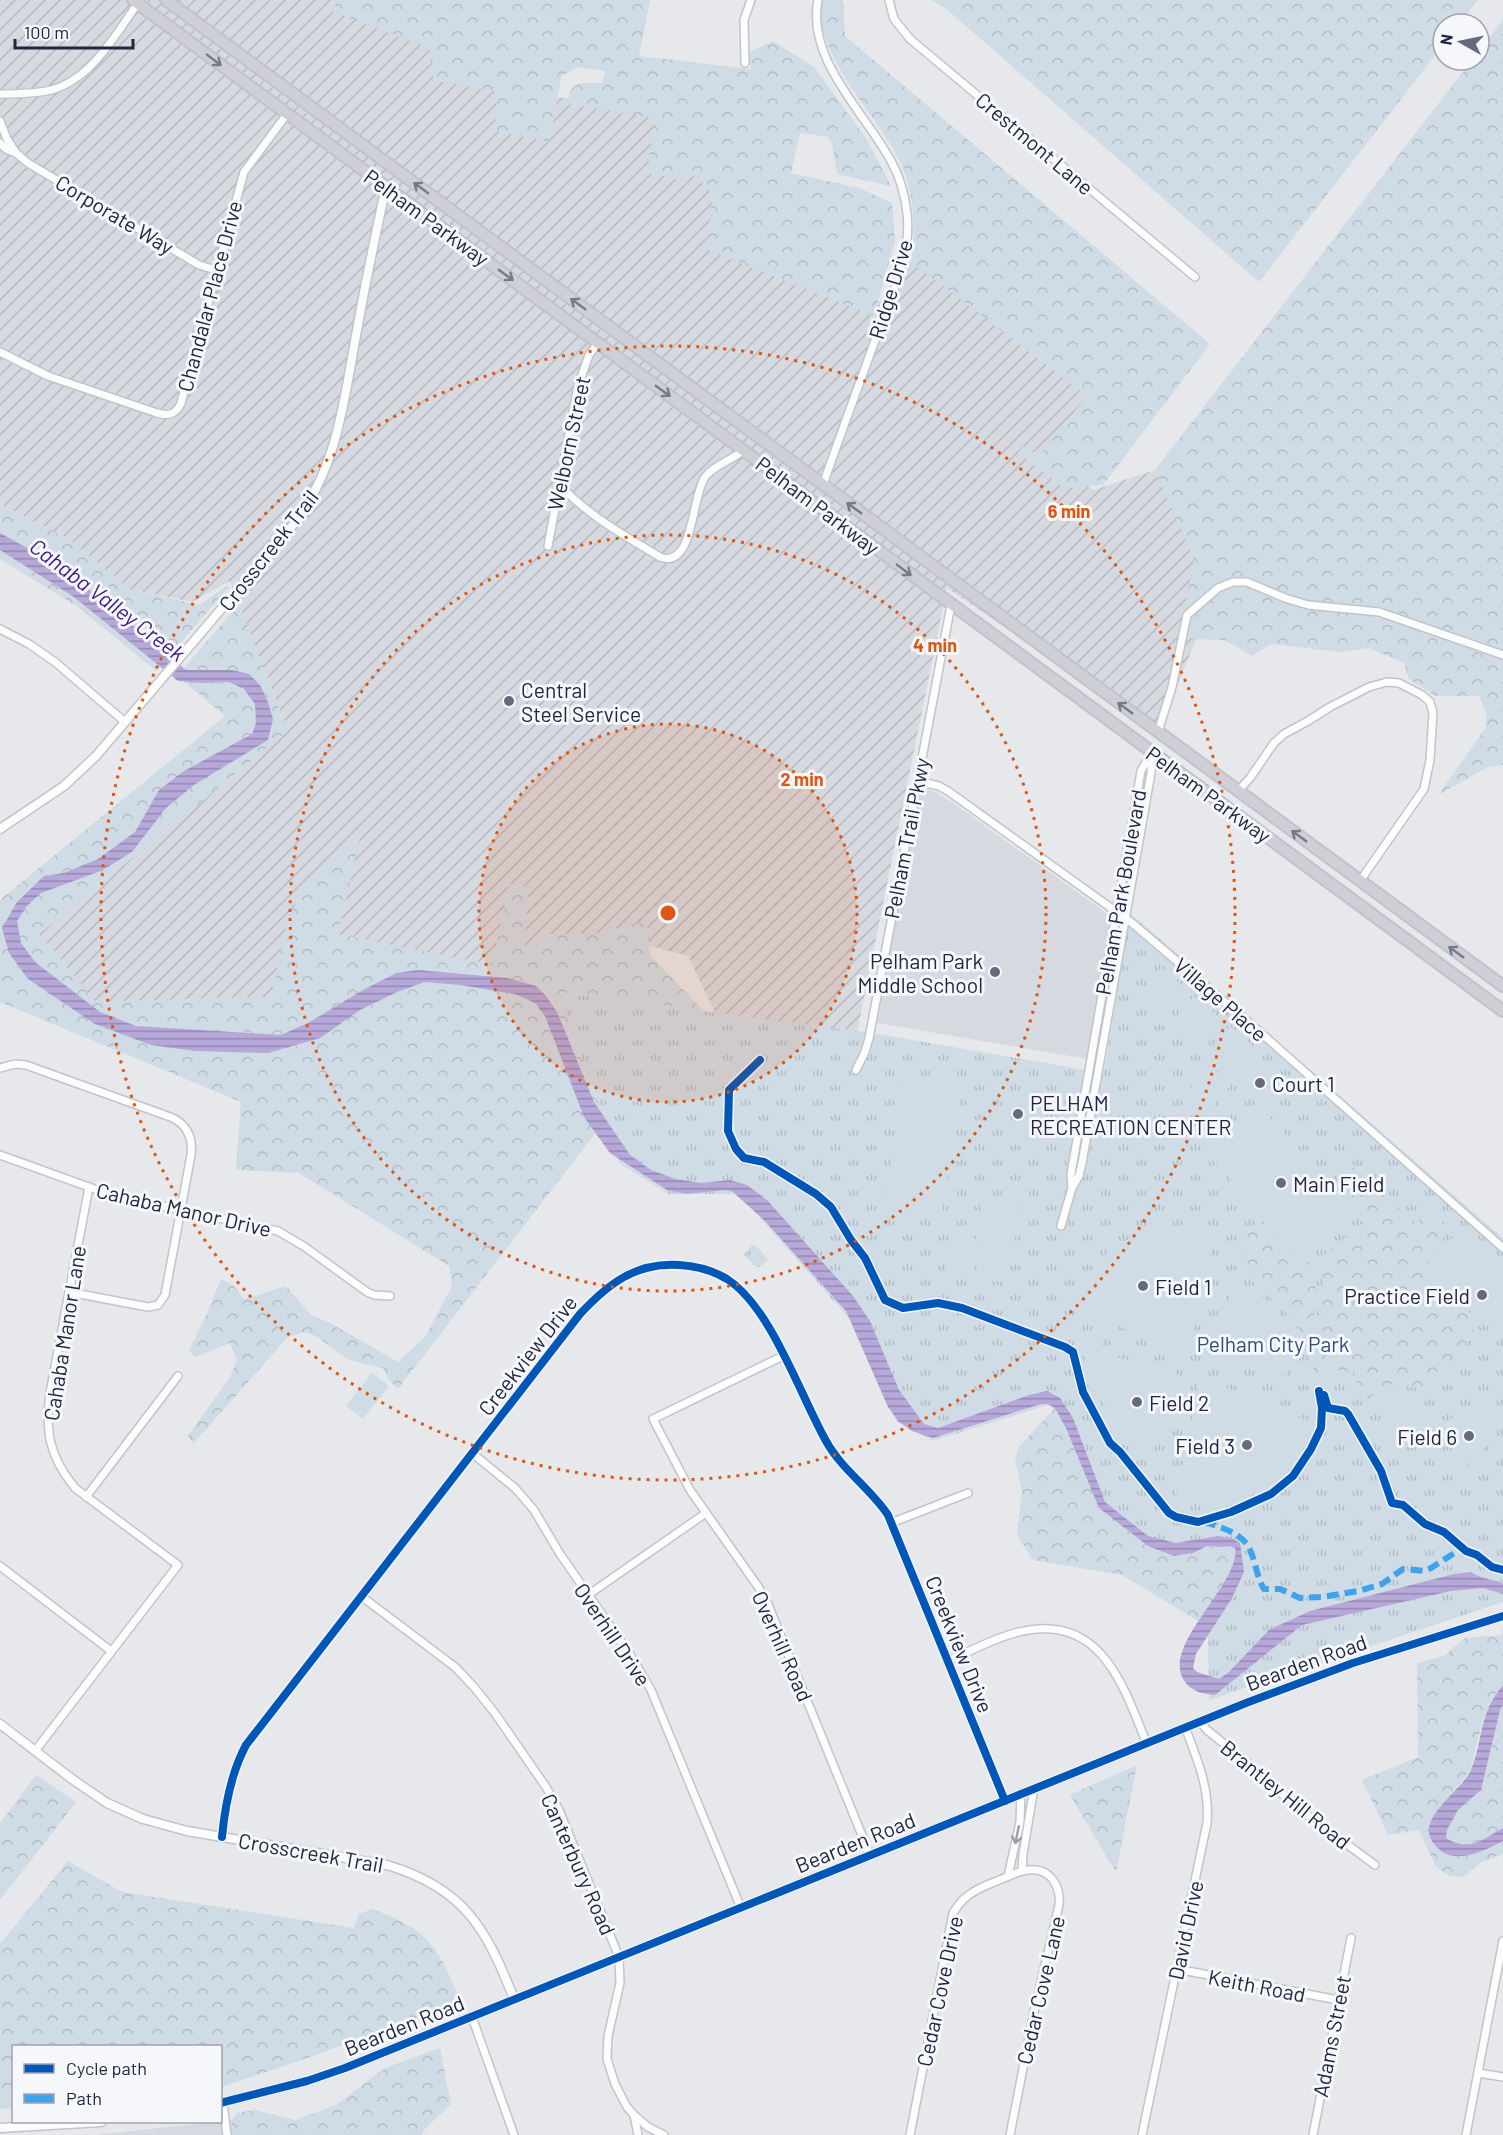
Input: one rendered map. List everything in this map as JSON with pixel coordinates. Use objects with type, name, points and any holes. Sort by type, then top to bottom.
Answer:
[{"type":"main road","name":"Pelham Parkway","points":[[166,0],[1500,984]]},
{"type":"main road","name":"Pelham Parkway","points":[[137,1],[1503,1011]]},
{"type":"main road","points":[[298,122],[312,108]]},
{"type":"main road","points":[[386,186],[393,168]]},
{"type":"main road","points":[[597,343],[609,327]]},
{"type":"main road","points":[[680,403],[692,389]]},
{"type":"main road","points":[[762,464],[773,448]]},
{"type":"main road","points":[[823,485],[828,513]]},
{"type":"main road","points":[[951,604],[959,585]]},
{"type":"main road","points":[[1152,752],[1158,732]]},
{"type":"main road","points":[[1220,802],[1238,791]]},
{"type":"main road","points":[[1348,896],[1360,881]]},
{"type":"main road","points":[[1485,998],[1500,984]]},
{"type":"street","points":[[745,63],[744,20],[751,0]]},
{"type":"street","name":"Ridge Drive","points":[[818,0],[816,25],[820,42],[829,64],[892,162],[904,198],[908,222],[907,241],[898,279],[823,485]]},
{"type":"street","name":"Crestmont Lane","points":[[888,0],[894,19],[909,39],[1195,277]]},
{"type":"street","points":[[0,94],[50,90],[80,76],[105,48],[137,1]]},
{"type":"street","name":"Chandalar Place Drive","points":[[0,352],[48,376],[157,413],[172,414],[181,403],[244,172],[287,114]]},
{"type":"street","name":"Corporate Way","points":[[0,121],[16,153],[28,163],[199,265],[216,270]]},
{"type":"street","name":"Corporate Way","points":[[0,143],[6,149],[16,153]]},
{"type":"street","name":"Crosscreek Trail","points":[[0,829],[73,778],[96,756],[302,514],[317,491],[326,471],[339,421],[386,186]]},
{"type":"street","name":"Welborn Street","points":[[548,546],[578,386],[589,355],[597,343]]},
{"type":"street","points":[[559,484],[588,512],[660,557],[668,559],[678,555],[685,548],[695,502],[704,479],[715,468],[744,450]]},
{"type":"street","points":[[1158,732],[1172,687],[1187,615],[1218,588],[1233,582],[1247,582],[1308,605],[1379,612],[1503,655]]},
{"type":"street","name":"Pelham Trail Pkwy","points":[[856,1070],[869,1038],[951,604]]},
{"type":"street","points":[[0,629],[29,644],[56,662],[125,722]]},
{"type":"street","points":[[1238,791],[1274,743],[1284,734],[1330,707],[1369,687],[1387,682],[1400,683],[1422,695],[1430,702],[1433,713],[1430,760],[1424,789],[1360,881]]},
{"type":"street","name":"Pelham Park Boulevard","points":[[1072,1188],[1071,1174],[1141,771],[1152,752]]},
{"type":"street","name":"Pelham Park Boulevard","points":[[1061,1226],[1082,1163],[1151,773],[1152,752]]},
{"type":"street","name":"Village Place","points":[[917,781],[939,786],[948,791],[1125,918],[1260,1032],[1503,1248]]},
{"type":"street","points":[[0,1068],[15,1064],[26,1065],[180,1122],[188,1132],[192,1149],[163,1300],[158,1305],[148,1307],[69,1292]]},
{"type":"street","name":"Cahaba Manor Drive","points":[[0,1155],[137,1202],[278,1231],[305,1246],[367,1292],[390,1296]]},
{"type":"street","name":"Cahaba Manor Lane","points":[[89,1187],[50,1393],[48,1425],[52,1448],[62,1472],[75,1488],[178,1565],[111,1652]]},
{"type":"street","name":"Creekview Drive","points":[[222,1837],[232,1778],[246,1745],[580,1314],[605,1289],[622,1277],[635,1271],[657,1266],[679,1265],[701,1269],[727,1279],[759,1312],[833,1454],[878,1502],[891,1523],[1005,1801]]},
{"type":"street","name":"Overhill Road","points":[[783,1356],[653,1419],[683,1479],[759,1587],[767,1602],[870,1855]]},
{"type":"street","points":[[86,1497],[178,1376]]},
{"type":"street","name":"Overhill Drive","points":[[472,1453],[524,1497],[542,1521],[560,1554],[640,1669],[651,1690],[741,1908]]},
{"type":"street","points":[[891,1523],[968,1493]]},
{"type":"street","points":[[588,1595],[706,1513]]},
{"type":"street","points":[[0,1566],[111,1652],[35,1751]]},
{"type":"street","name":"Canterbury Road","points":[[361,1596],[455,1667],[494,1712],[546,1787],[559,1810],[619,1957]]},
{"type":"street","name":"Bearden Road","points":[[222,2103],[324,2075],[1199,1721],[1353,1663],[1501,1617]]},
{"type":"street","points":[[947,1661],[1016,1632],[1049,1629],[1076,1635],[1096,1647],[1111,1664],[1146,1742]]},
{"type":"street","name":"Brantley Hill Road","points":[[1199,1721],[1294,1805],[1375,1865]]},
{"type":"street","name":"Crosscreek Trail","points":[[0,1724],[72,1779],[120,1809],[172,1828],[387,1865],[432,1883],[458,1901],[478,1925],[496,1956],[514,1999]]},
{"type":"street","name":"David Drive","points":[[1142,2135],[1208,1812],[1205,1782],[1185,1727]]},
{"type":"street","points":[[1022,1871],[1034,1788]]},
{"type":"street","points":[[1008,1876],[1020,1822],[1022,1793]]},
{"type":"street","name":"Cedar Cove Lane","points":[[1010,2135],[1034,2012],[1060,1898],[1056,1883],[1049,1875],[1036,1870],[1022,1871]]},
{"type":"street","name":"Cedar Cove Drive","points":[[910,2135],[953,1913],[960,1902],[973,1892],[1022,1871]]},
{"type":"street","name":"Adams Street","points":[[1313,2135],[1351,1938]]},
{"type":"street","points":[[1466,2135],[1503,1941]]},
{"type":"street","points":[[619,1957],[620,1983],[608,2036],[607,2059],[615,2084],[627,2107],[648,2127],[664,2135]]},
{"type":"street","name":"Keith Road","points":[[1177,1969],[1338,2000]]},
{"type":"street","points":[[472,2017],[514,2135]]},
{"type":"street","points":[[1478,2073],[1503,2078]]},
{"type":"street","points":[[222,2103],[227,2135]]},
{"type":"street","points":[[634,2115],[638,2135]]},
{"type":"street","points":[[0,2128],[72,2123]]},
{"type":"shaded area","points":[[0,0],[340,0],[432,39],[501,89],[793,130],[767,269],[877,304],[917,252],[1098,392],[1050,459],[1093,490],[1155,470],[1231,555],[1158,732],[947,588],[855,1042],[718,1019],[688,956],[635,942],[551,970],[271,997],[96,1002],[39,934],[288,731],[230,581],[192,602],[129,589],[69,539],[0,504]]},
{"type":"shaded area","points":[[0,533],[74,577],[186,670],[232,670],[249,674],[260,685],[273,719],[268,740],[194,785],[166,808],[132,852],[103,870],[41,893],[27,906],[17,921],[21,943],[35,962],[100,1012],[136,1026],[281,1035],[308,1023],[396,973],[418,970],[507,978],[536,986],[557,1012],[594,1102],[630,1155],[651,1170],[676,1179],[701,1183],[730,1180],[747,1185],[767,1200],[853,1296],[870,1321],[899,1390],[924,1424],[938,1428],[1029,1395],[1047,1391],[1060,1398],[1073,1418],[1105,1502],[1148,1536],[1176,1543],[1218,1536],[1231,1538],[1240,1543],[1244,1572],[1232,1598],[1196,1654],[1193,1668],[1197,1672],[1219,1679],[1229,1672],[1269,1630],[1310,1611],[1454,1574],[1471,1572],[1499,1582],[1503,1584],[1503,1594],[1483,1588],[1451,1591],[1302,1625],[1215,1695],[1197,1691],[1183,1679],[1180,1664],[1184,1648],[1192,1631],[1227,1578],[1234,1562],[1235,1548],[1207,1546],[1193,1553],[1174,1556],[1148,1546],[1099,1508],[1066,1428],[1055,1408],[1047,1404],[933,1438],[912,1431],[898,1421],[888,1407],[846,1311],[764,1220],[733,1192],[726,1190],[686,1194],[667,1190],[610,1153],[584,1117],[545,1016],[535,1003],[515,994],[425,982],[397,992],[360,1010],[320,1038],[268,1053],[196,1051],[151,1045],[95,1024],[28,979],[9,953],[2,928],[17,902],[44,876],[64,873],[98,859],[135,832],[159,790],[184,771],[252,734],[256,723],[255,704],[244,689],[229,682],[178,681],[74,597],[0,550]]},
{"type":"shaded area","name":"Pelham Park Middle School","points":[[920,789],[932,791],[950,801],[1109,915],[1112,922],[1088,1059],[877,1023]]},
{"type":"shaded area","points":[[1503,1685],[1503,1705],[1481,1790],[1458,1810],[1447,1830],[1446,1838],[1462,1844],[1475,1843],[1503,1828],[1503,1841],[1473,1854],[1450,1855],[1442,1852],[1435,1845],[1430,1836],[1430,1826],[1441,1806],[1466,1779],[1471,1770],[1485,1716]]},
{"type":"shaded area","points":[[232,2120],[230,2135],[95,2135],[222,2123],[222,2121]]},
{"type":"green space","points":[[337,0],[650,0],[639,56],[751,69],[749,52],[773,41],[814,67],[866,138],[891,186],[837,174],[829,137],[800,133],[791,173],[859,188],[892,203],[895,241],[874,316],[705,249],[713,194],[688,169],[682,180],[647,173],[655,118],[568,104],[570,90],[579,83],[602,83],[605,71],[577,67],[561,77],[550,142],[495,131],[497,92],[434,80],[429,48],[333,12]]},
{"type":"green space","points":[[822,0],[843,0],[845,36],[1210,344],[1103,485],[1065,489],[1018,453],[1023,446],[1039,456],[1087,396],[922,270],[910,264],[913,211],[905,173],[890,144],[835,61],[821,19]]},
{"type":"green space","points":[[931,0],[1478,0],[1468,12],[1431,12],[1431,60],[1259,282],[944,7]]},
{"type":"green space","points":[[1503,20],[1503,652],[1394,613],[1301,601],[1245,578],[1222,581],[1184,611],[1194,560],[1155,470],[1463,72],[1491,72],[1491,36]]},
{"type":"green space","points":[[0,504],[69,539],[129,589],[200,605],[226,586],[229,587],[156,671],[78,607],[0,559]]},
{"type":"green space","points":[[1238,584],[1255,588],[1281,599],[1397,620],[1480,653],[1503,659],[1503,765],[1488,767],[1438,795],[1485,729],[1487,715],[1479,696],[1435,696],[1409,679],[1404,663],[1369,648],[1340,652],[1271,644],[1252,656],[1225,640],[1188,639],[1192,613],[1225,586]]},
{"type":"green space","points":[[239,604],[288,731],[39,934],[96,1002],[271,997],[287,922],[306,881],[360,837],[338,934],[492,965],[509,884],[528,886],[525,950],[545,934],[593,934],[647,921],[650,955],[704,1011],[559,992],[604,1122],[398,1389],[388,1379],[383,1368],[349,1360],[317,1337],[305,1332],[288,1337],[193,1444],[188,1436],[230,1377],[237,1360],[230,1343],[195,1357],[189,1350],[221,1279],[233,1285],[244,1299],[286,1286],[311,1315],[330,1323],[398,1362],[425,1337],[452,1286],[449,1266],[299,1173],[236,1170],[241,1102],[0,1002],[0,900],[225,716],[177,676]]},
{"type":"green space","name":"Pelham City Park","points":[[1130,913],[1503,1238],[1503,1602],[1209,1700],[1207,1594],[1096,1518],[1051,1404],[933,1441],[897,1422],[854,1324],[739,1194],[668,1194],[619,1163],[558,992],[866,1032],[1104,1073]]},
{"type":"green space","points":[[1161,968],[1183,986],[1174,996],[1153,978]]},
{"type":"green space","points":[[1150,981],[1171,999],[1163,1009],[1142,991]]},
{"type":"green space","points":[[1194,996],[1216,1014],[1207,1024],[1186,1006]]},
{"type":"green space","points":[[1183,1009],[1205,1027],[1196,1037],[1175,1019]]},
{"type":"green space","points":[[1230,1026],[1251,1044],[1243,1054],[1222,1036]]},
{"type":"green space","points":[[1219,1039],[1240,1057],[1232,1067],[1211,1049]]},
{"type":"green space","name":"Court 1","points":[[1248,1064],[1253,1064],[1280,1087],[1281,1092],[1272,1103],[1267,1103],[1239,1080],[1239,1075]]},
{"type":"green space","points":[[1210,1066],[1231,1085],[1223,1095],[1201,1076]]},
{"type":"green space","points":[[904,1077],[962,1087],[941,1216],[883,1207]]},
{"type":"green space","points":[[1198,1079],[1220,1098],[1211,1108],[1190,1089]]},
{"type":"green space","name":"Main Field","points":[[1261,1108],[1354,1209],[1301,1257],[1209,1156]]},
{"type":"green space","points":[[1347,1162],[1415,1222],[1432,1213],[1450,1227],[1425,1268],[1476,1319],[1472,1337],[1421,1388],[1386,1384],[1363,1404],[1354,1372],[1339,1371],[1320,1324],[1324,1255],[1365,1221],[1338,1177]]},
{"type":"green space","points":[[984,1196],[1021,1202],[1014,1246],[979,1240],[973,1276],[945,1271],[951,1235],[976,1239]]},
{"type":"green space","points":[[1263,1221],[1303,1261],[1313,1262],[1318,1266],[1313,1325],[1332,1371],[1319,1383],[1294,1320],[1252,1281],[1244,1256],[1248,1231]]},
{"type":"green space","name":"Field 1","points":[[1166,1227],[1191,1227],[1215,1232],[1191,1345],[1181,1350],[1073,1309],[1087,1277],[1107,1253],[1134,1237]]},
{"type":"green space","name":"Practice Field","points":[[1460,1228],[1503,1264],[1503,1324],[1500,1328],[1428,1267]]},
{"type":"green space","points":[[981,1242],[1009,1247],[1003,1282],[975,1278]]},
{"type":"green space","points":[[752,1245],[755,1245],[767,1258],[767,1261],[759,1267],[756,1267],[744,1255]]},
{"type":"green space","points":[[1235,1281],[1263,1296],[1281,1318],[1289,1345],[1286,1376],[1213,1358],[1210,1352]]},
{"type":"green space","points":[[1092,1335],[1104,1338],[1097,1365],[1096,1391],[1090,1392],[1091,1364],[1084,1362]]},
{"type":"green space","name":"Field 2","points":[[1103,1354],[1175,1371],[1179,1377],[1154,1448],[1127,1434],[1108,1412],[1100,1385]]},
{"type":"green space","points":[[372,1373],[389,1386],[363,1419],[346,1406]]},
{"type":"green space","name":"Field 3","points":[[1208,1380],[1315,1424],[1306,1446],[1294,1464],[1279,1479],[1242,1498],[1221,1502],[1199,1502],[1176,1498],[1199,1385]]},
{"type":"green space","points":[[1395,1385],[1430,1413],[1431,1418],[1402,1454],[1388,1437],[1382,1421],[1385,1404]]},
{"type":"green space","name":"Field 6","points":[[1484,1402],[1490,1421],[1488,1439],[1479,1455],[1463,1468],[1442,1427],[1443,1423]]},
{"type":"green space","points":[[1055,1408],[1066,1428],[1099,1508],[1148,1546],[1193,1553],[1207,1546],[1236,1548],[1236,1557],[1228,1576],[1198,1621],[1122,1575],[1033,1560],[1017,1535],[1022,1491],[1015,1459],[1019,1447]]},
{"type":"green space","points":[[1503,1626],[1503,1685],[1492,1698],[1483,1719],[1470,1771],[1435,1814],[1430,1839],[1448,1853],[1456,1855],[1474,1854],[1503,1841],[1503,1854],[1480,1863],[1463,1877],[1448,1875],[1436,1867],[1419,1830],[1388,1835],[1362,1780],[1418,1757],[1417,1663],[1444,1656],[1465,1638],[1502,1635]]},
{"type":"green space","points":[[1503,1705],[1503,1828],[1482,1840],[1469,1844],[1454,1842],[1446,1838],[1447,1830],[1458,1810],[1481,1790]]},
{"type":"green space","points":[[1137,1765],[1116,1872],[1070,1795]]},
{"type":"green space","points":[[36,1775],[76,1802],[0,1900],[0,1823]]},
{"type":"green space","points":[[68,1861],[122,1892],[354,1928],[359,1914],[372,1909],[407,1925],[430,1943],[446,1967],[461,2002],[222,2087],[222,2045],[12,2045],[12,2108],[0,2109],[0,1944]]},
{"type":"green space","points":[[440,2048],[451,2104],[423,2131],[422,2135],[230,2135],[232,2120],[237,2113],[255,2110],[295,2120],[336,2105],[385,2068]]},
{"type":"marked path","points":[[1204,1522],[1229,1531],[1246,1543],[1264,1589],[1280,1589],[1300,1598],[1358,1591],[1382,1584],[1403,1569],[1424,1571],[1431,1568],[1462,1548]]},
{"type":"cycle path","points":[[760,1060],[729,1090],[728,1131],[736,1149],[744,1158],[764,1162],[816,1194],[831,1207],[865,1258],[885,1300],[903,1308],[938,1303],[962,1308],[1073,1352],[1083,1392],[1110,1443],[1120,1452],[1169,1513],[1198,1522],[1231,1512],[1271,1494],[1293,1476],[1311,1449],[1321,1428],[1322,1408],[1319,1391]]},
{"type":"cycle path","points":[[222,1837],[230,1790],[236,1767],[246,1745],[580,1314],[601,1293],[624,1277],[649,1267],[664,1265],[697,1267],[727,1279],[743,1292],[771,1330],[826,1441],[888,1515],[1005,1801]]},
{"type":"cycle path","points":[[1324,1395],[1328,1408],[1345,1411],[1348,1414],[1381,1471],[1392,1503],[1403,1505],[1425,1524],[1444,1532],[1466,1551],[1477,1555],[1492,1567],[1503,1570]]},
{"type":"cycle path","points":[[222,2102],[307,2081],[345,2068],[1246,1703],[1353,1663],[1503,1616]]},
{"type":"place","name":"Central Steel Service","points":[[509,701]]},
{"type":"place","name":"Pelham Park Middle School","points":[[995,972]]},
{"type":"place","name":"Court 1","points":[[1260,1083]]},
{"type":"place","name":"PELHAM RECREATION CENTER","points":[[1018,1114]]},
{"type":"place","name":"Main Field","points":[[1281,1183]]},
{"type":"place","name":"Field 1","points":[[1143,1286]]},
{"type":"place","name":"Practice Field","points":[[1482,1295]]},
{"type":"place","name":"Field 2","points":[[1137,1402]]},
{"type":"place","name":"Field 6","points":[[1469,1436]]},
{"type":"place","name":"Field 3","points":[[1247,1445]]},
{"type":"water label","name":"Cahaba Valley Creek","points":[[108,599]]}]
